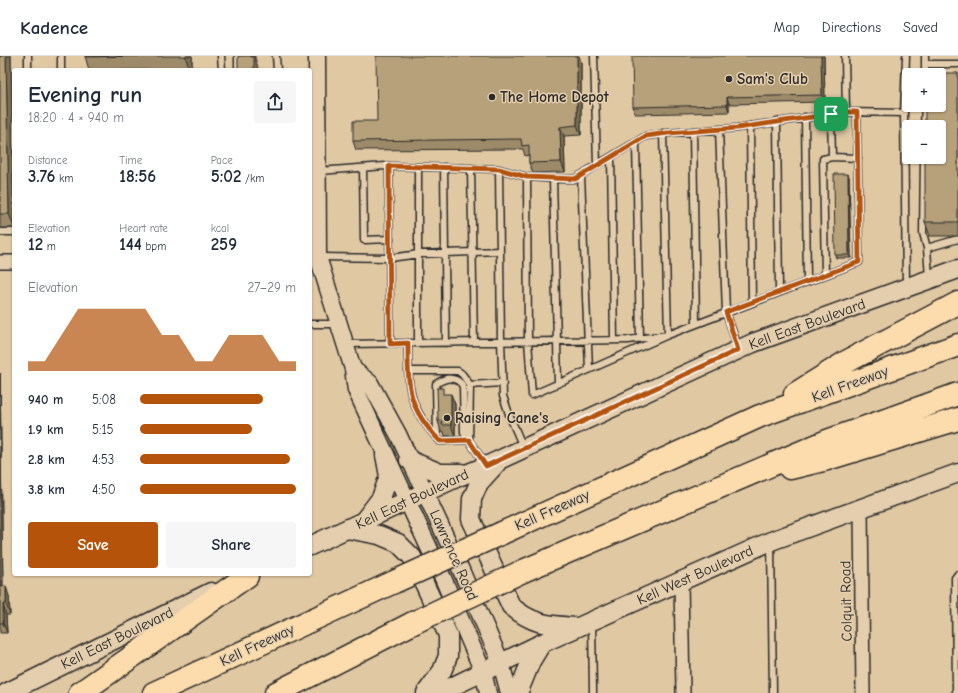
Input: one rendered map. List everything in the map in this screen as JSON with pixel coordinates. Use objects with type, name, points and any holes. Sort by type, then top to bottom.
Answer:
[{"type":"highway","points":[[760,416],[846,362],[958,303]]},
{"type":"highway","name":"Kell Freeway","points":[[154,693],[760,416],[958,345]]},
{"type":"highway","points":[[276,693],[413,623],[523,572],[827,440],[958,394]]},
{"type":"highway","points":[[731,482],[827,459],[958,419]]},
{"type":"highway","points":[[80,693],[247,576]]},
{"type":"main road","name":"Kell East Boulevard","points":[[312,545],[425,492],[493,463],[738,350],[958,269]]},
{"type":"main road","points":[[355,525],[369,515],[385,489],[389,476],[385,455]]},
{"type":"main road","points":[[410,460],[440,473],[467,473]]},
{"type":"main road","points":[[493,463],[479,483],[472,499],[471,519],[511,606],[523,616],[542,624],[585,624]]},
{"type":"main road","name":"Kell West Boulevard","points":[[439,693],[542,643],[771,541],[958,473]]},
{"type":"main road","points":[[355,525],[398,543],[412,557],[448,635],[448,656],[442,671],[426,693]]},
{"type":"main road","name":"Kell East Boulevard","points":[[6,693],[246,576]]},
{"type":"main road","points":[[518,693],[531,661],[542,643]]},
{"type":"street","name":"Lawrence Road","points":[[317,56],[314,97],[314,134],[318,171],[314,258],[339,324],[353,369],[356,390],[406,501],[443,578],[483,672],[488,693]]},
{"type":"street","points":[[0,262],[12,262]]},
{"type":"street","name":"Lawrence Road","points":[[353,369],[370,383],[410,460],[502,663],[509,693]]},
{"type":"street","name":"Colquit Road","points":[[861,509],[863,693]]},
{"type":"street","points":[[681,582],[683,693]]},
{"type":"lane","points":[[28,56],[28,68]]},
{"type":"lane","points":[[61,56],[62,68]]},
{"type":"lane","points":[[221,56],[222,68]]},
{"type":"lane","points":[[238,56],[238,68]]},
{"type":"lane","points":[[276,56],[277,68]]},
{"type":"lane","points":[[594,56],[597,165]]},
{"type":"lane","points":[[844,56],[846,112]]},
{"type":"lane","points":[[906,56],[904,114],[906,288]]},
{"type":"lane","points":[[925,56],[925,68]]},
{"type":"lane","points":[[925,64],[958,64]]},
{"type":"lane","points":[[318,171],[389,166],[444,167],[499,169],[527,177],[575,179],[646,136],[663,133],[750,126],[846,112],[904,114]]},
{"type":"lane","points":[[527,177],[528,341],[532,395],[668,335],[859,262],[857,112]]},
{"type":"lane","points":[[831,114],[832,157]]},
{"type":"lane","points":[[805,117],[807,281]]},
{"type":"lane","points":[[777,121],[779,292]]},
{"type":"lane","points":[[750,126],[752,302]]},
{"type":"lane","points":[[719,129],[726,312],[738,350]]},
{"type":"lane","points":[[694,131],[696,324]]},
{"type":"lane","points":[[663,133],[668,335]]},
{"type":"lane","points":[[636,143],[640,339]]},
{"type":"lane","points":[[611,157],[614,340]]},
{"type":"lane","points":[[825,275],[824,159],[832,157],[858,158]]},
{"type":"lane","points":[[924,164],[923,233],[927,248],[929,280]]},
{"type":"lane","points":[[389,166],[390,344]]},
{"type":"lane","points":[[418,167],[418,343]]},
{"type":"lane","points":[[444,167],[446,342]]},
{"type":"lane","points":[[363,168],[364,240],[390,239]]},
{"type":"lane","points":[[471,168],[474,342]]},
{"type":"lane","points":[[499,169],[503,396],[510,417],[524,448]]},
{"type":"lane","points":[[581,176],[589,369]]},
{"type":"lane","points":[[553,179],[558,383]]},
{"type":"lane","points":[[0,232],[12,232]]},
{"type":"lane","points":[[927,248],[958,239]]},
{"type":"lane","points":[[314,258],[390,258],[419,254],[500,251]]},
{"type":"lane","points":[[312,324],[339,324]]},
{"type":"lane","points":[[345,344],[614,340],[640,339],[668,335]]},
{"type":"lane","points":[[408,343],[409,389],[416,410],[440,441],[469,440]]},
{"type":"lane","points":[[408,371],[458,371],[462,374],[470,385],[469,440]]},
{"type":"lane","points":[[436,437],[436,384],[442,380],[453,378],[460,381],[463,386],[464,433],[469,440],[493,463]]},
{"type":"lane","points":[[470,385],[503,383]]},
{"type":"lane","points":[[771,541],[773,693]]},
{"type":"lane","points":[[956,693],[955,578],[958,574]]},
{"type":"lane","points":[[585,624],[593,693]]},
{"type":"building","points":[[0,56],[6,56],[9,214],[0,214]]},
{"type":"building","points":[[85,56],[141,56],[85,57]]},
{"type":"building","points":[[238,56],[254,57],[254,68],[238,68]]},
{"type":"building","name":"The Home Depot","points":[[376,56],[577,56],[577,125],[560,127],[561,162],[529,163],[529,145],[522,146],[521,139],[353,141],[353,121],[377,121]]},
{"type":"building","name":"Sam's Club","points":[[632,56],[821,56],[822,95],[727,97],[727,105],[633,107]]},
{"type":"building","points":[[946,73],[958,73],[958,222],[925,222],[925,164],[946,164],[946,120],[925,120],[925,112],[946,112]]},
{"type":"building","points":[[834,174],[848,174],[849,255],[835,255]]},
{"type":"building","points":[[437,388],[443,388],[443,394],[451,394],[451,425],[442,425],[442,421],[438,421]]},
{"type":"building","points":[[0,586],[6,586],[6,604],[3,604],[3,623],[0,623]]},
{"type":"place","name":"Sam's Club","points":[[729,79]]},
{"type":"place","name":"The Home Depot","points":[[492,97]]},
{"type":"place","name":"Raising Cane's","points":[[447,418]]},
{"type":"route","points":[[857,112],[859,262],[726,312],[738,350],[486,466],[469,440],[440,441],[433,434],[416,410],[409,389],[408,343],[390,344],[389,166],[499,169],[527,177],[575,179],[646,136],[737,128],[782,120],[831,114],[857,112]]}]
